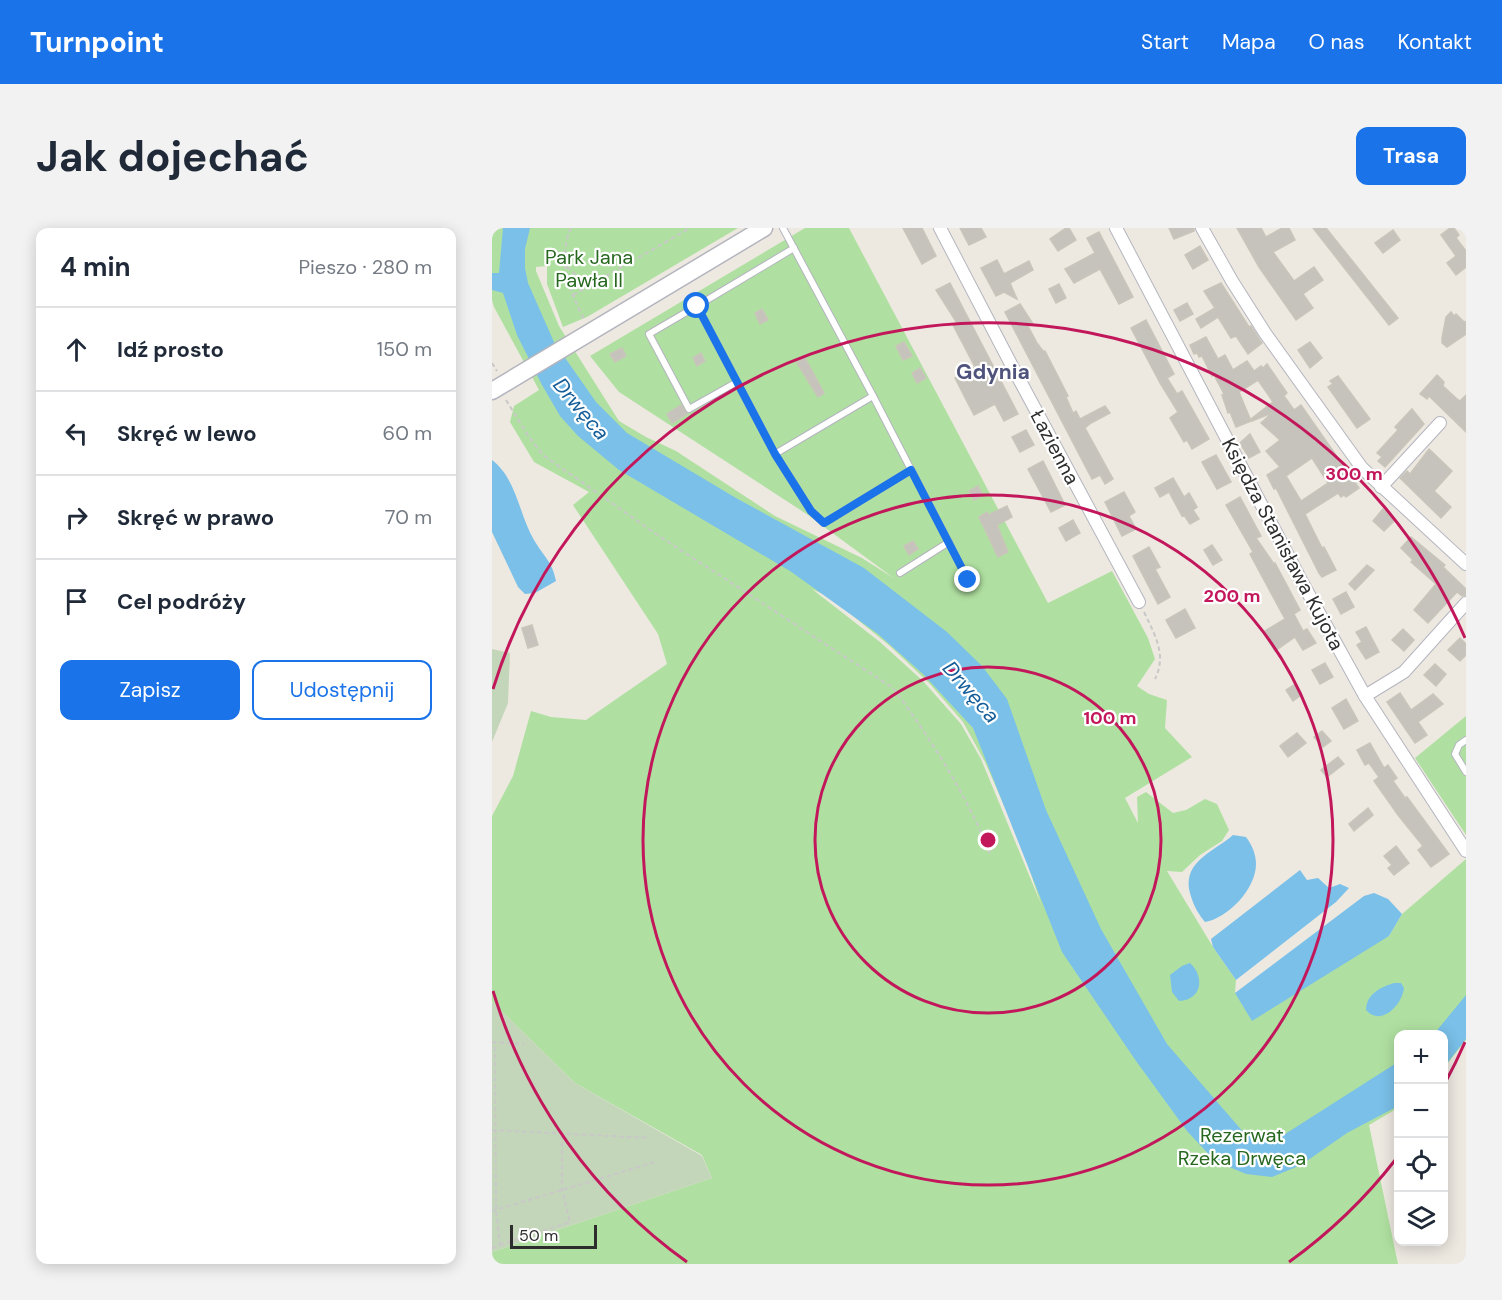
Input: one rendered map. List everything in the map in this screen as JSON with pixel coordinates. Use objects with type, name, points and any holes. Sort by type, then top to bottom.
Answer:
[{"type":"main road","points":[[494,390],[764,228]]},
{"type":"street","name":"Łazienna","points":[[940,228],[1139,602]]},
{"type":"street","name":"Księdza Stanisława Kujota","points":[[1116,228],[1302,582],[1365,696],[1466,851]]},
{"type":"street","points":[[1202,228],[1265,333],[1362,468],[1466,564]]},
{"type":"street","points":[[1381,487],[1440,423]]},
{"type":"street","points":[[1365,696],[1404,672],[1466,603]]},
{"type":"lane","points":[[783,228],[968,580]]},
{"type":"lane","points":[[737,382],[689,409],[649,334],[794,249]]},
{"type":"lane","points":[[697,306],[775,454],[811,511],[824,523],[911,470]]},
{"type":"lane","points":[[775,454],[873,396]]},
{"type":"lane","points":[[900,573],[949,542]]},
{"type":"lane","points":[[1466,740],[1459,745],[1455,754],[1466,772]]},
{"type":"path","points":[[571,228],[567,238],[566,275],[584,319]]},
{"type":"path","points":[[573,295],[690,228]]},
{"type":"path","points":[[565,266],[579,278],[595,282]]},
{"type":"path","points":[[492,363],[497,371]]},
{"type":"path","points":[[494,390],[543,455],[656,534],[893,688],[916,719],[975,815],[990,853]]},
{"type":"path","points":[[1139,602],[1156,637],[1161,654],[1160,668],[1155,679]]},
{"type":"path","points":[[500,1245],[494,1210],[493,1042],[524,1044]]},
{"type":"path","points":[[493,1130],[650,1138]]},
{"type":"path","points":[[492,1248],[570,1222],[562,1190],[562,1134]]},
{"type":"path","points":[[494,1210],[655,1162]]},
{"type":"green space","name":"Park Jana Pawła II","points":[[492,228],[738,228],[587,317],[563,327],[547,284],[547,266],[536,267],[536,271],[559,326],[619,421],[676,451],[775,516],[862,558],[895,579],[808,515],[619,392],[590,356],[805,228],[849,228],[1048,603],[1112,571],[1148,638],[1155,659],[1137,686],[1149,694],[1167,700],[1165,728],[1192,757],[1125,798],[1138,823],[1137,797],[1146,792],[1173,813],[1186,810],[1205,799],[1217,804],[1229,830],[1222,841],[1200,855],[1182,872],[1167,871],[1236,980],[1235,993],[1389,936],[1402,914],[1466,859],[1466,1040],[1448,1063],[1448,1030],[1394,1030],[1394,1110],[1369,1125],[1398,1264],[492,1264],[492,1252],[712,1178],[702,1155],[575,1083],[492,1002],[492,816],[513,776],[531,711],[551,717],[586,720],[667,664],[658,634],[573,505],[589,492],[534,462],[510,422],[514,406],[539,390],[492,300]],"holes":[[[812,589],[831,598],[891,647],[930,684],[963,722],[985,762],[1020,842],[1041,904],[981,759],[961,724],[923,681],[880,642]]]},
{"type":"green space","points":[[492,649],[510,653],[508,703],[492,742]]},
{"type":"green space","points":[[1466,716],[1466,835],[1415,758]]},
{"type":"green space","points":[[492,1002],[575,1083],[702,1156],[712,1178],[492,1252]]},
{"type":"water","name":"Rezerwat Rzeka Drwęca","points":[[503,228],[530,228],[525,249],[528,283],[554,342],[596,402],[627,433],[736,498],[864,568],[947,632],[982,666],[1007,699],[1046,810],[1101,929],[1167,1044],[1245,1134],[1271,1143],[1394,1065],[1394,1108],[1347,1133],[1301,1165],[1272,1177],[1246,1174],[1215,1161],[1187,1131],[1062,952],[973,728],[923,674],[878,634],[790,571],[619,470],[578,436],[560,416],[542,385],[517,335],[503,293],[492,290],[492,273],[499,273]]},
{"type":"water","points":[[492,460],[507,477],[529,530],[554,574],[556,581],[535,593],[525,594],[518,587],[492,532]]},
{"type":"water","points":[[1233,835],[1246,837],[1250,843],[1255,857],[1255,874],[1239,901],[1223,915],[1205,922],[1190,894],[1189,879],[1196,863]]},
{"type":"water","points":[[1300,870],[1307,880],[1318,878],[1329,888],[1340,884],[1349,888],[1336,902],[1236,980],[1213,947],[1211,939]]},
{"type":"water","points":[[1374,893],[1388,899],[1402,914],[1389,936],[1252,1021],[1235,993],[1364,896]]},
{"type":"water","points":[[1190,963],[1198,975],[1199,987],[1193,997],[1179,1001],[1172,992],[1170,975]]},
{"type":"water","points":[[1394,983],[1401,983],[1404,988],[1399,1001],[1390,1012],[1378,1016],[1366,1010],[1371,995]]},
{"type":"water","points":[[1466,995],[1466,1039],[1448,1062],[1448,1030],[1437,1030]]},
{"type":"building","points":[[903,228],[922,228],[936,256],[922,264]]},
{"type":"building","points":[[960,228],[981,228],[986,237],[969,245]]},
{"type":"building","points":[[1069,228],[1076,240],[1058,251],[1050,239]]},
{"type":"building","points":[[1169,228],[1194,228],[1194,231],[1174,239]]},
{"type":"building","points":[[1237,228],[1261,228],[1266,237],[1282,228],[1289,228],[1295,240],[1273,252],[1294,281],[1314,267],[1323,280],[1303,294],[1313,308],[1296,320],[1259,267]]},
{"type":"building","points":[[1313,228],[1326,228],[1398,318],[1389,325]]},
{"type":"building","points":[[1450,228],[1454,228],[1459,235],[1456,238],[1466,251],[1466,267],[1456,275],[1447,263],[1456,256],[1441,235]]},
{"type":"building","points":[[1393,230],[1400,240],[1383,253],[1375,243]]},
{"type":"building","points":[[1099,232],[1133,297],[1119,304],[1100,269],[1074,283],[1065,269],[1095,253],[1087,238]]},
{"type":"building","points":[[1200,246],[1208,260],[1193,269],[1185,255]]},
{"type":"building","points":[[997,260],[1004,274],[1029,261],[1033,270],[1010,283],[1017,299],[1004,292],[996,296],[981,268]]},
{"type":"building","points":[[950,283],[1018,414],[1004,421],[995,404],[974,415],[955,378],[975,367],[953,325],[957,323],[936,290]]},
{"type":"building","points":[[1221,283],[1262,343],[1248,354],[1236,336],[1231,338],[1218,317],[1201,328],[1196,319],[1215,308],[1204,291]]},
{"type":"building","points":[[1059,284],[1066,298],[1056,303],[1049,289]]},
{"type":"building","points":[[1187,303],[1193,314],[1180,321],[1174,310]]},
{"type":"building","points":[[1020,304],[1033,324],[1028,326],[1037,343],[1045,351],[1068,396],[1066,397],[1073,413],[1076,411],[1080,419],[1105,406],[1110,413],[1085,428],[1113,479],[1105,484],[1100,475],[1092,479],[1005,312]]},
{"type":"building","points":[[762,309],[768,320],[760,324],[755,313]]},
{"type":"building","points":[[1451,312],[1466,322],[1466,334],[1447,347],[1442,343],[1442,338],[1446,317]]},
{"type":"building","points":[[1146,320],[1174,374],[1167,378],[1177,394],[1182,391],[1209,439],[1192,449],[1187,440],[1184,442],[1170,418],[1178,412],[1131,328]]},
{"type":"building","points":[[1206,337],[1218,359],[1225,355],[1233,370],[1247,361],[1254,371],[1267,364],[1287,393],[1284,396],[1294,410],[1301,405],[1359,488],[1346,497],[1344,495],[1341,497],[1338,493],[1305,514],[1336,570],[1322,577],[1319,573],[1276,488],[1274,489],[1267,475],[1280,467],[1266,451],[1280,440],[1261,423],[1272,413],[1252,421],[1251,419],[1273,402],[1258,380],[1239,392],[1251,421],[1236,427],[1230,412],[1228,413],[1222,395],[1224,394],[1214,375],[1212,376],[1202,356],[1194,354],[1190,345]],"holes":[[[1312,458],[1328,483],[1301,501],[1286,476]]]},
{"type":"building","points":[[904,342],[912,356],[903,360],[896,346]]},
{"type":"building","points":[[1310,342],[1322,358],[1310,368],[1298,350]]},
{"type":"building","points":[[622,348],[626,356],[615,362],[610,354]]},
{"type":"building","points":[[701,353],[705,361],[697,366],[693,358]]},
{"type":"building","points":[[804,356],[824,393],[818,397],[797,363]]},
{"type":"building","points":[[920,368],[926,378],[917,383],[912,373]]},
{"type":"building","points":[[1437,375],[1444,382],[1443,386],[1460,401],[1466,395],[1466,432],[1429,396],[1427,399],[1420,394]]},
{"type":"building","points":[[1338,376],[1370,419],[1357,428],[1328,387],[1333,384],[1330,381]]},
{"type":"building","points":[[681,405],[687,414],[672,423],[667,414]]},
{"type":"building","points":[[1412,409],[1424,424],[1385,467],[1378,461],[1382,457],[1377,453],[1398,430],[1395,427]]},
{"type":"building","points":[[1026,430],[1034,445],[1020,452],[1012,437]]},
{"type":"building","points":[[1250,434],[1260,452],[1249,458],[1240,443]]},
{"type":"building","points":[[1429,449],[1452,471],[1434,491],[1451,507],[1441,518],[1400,478],[1407,471],[1410,474]]},
{"type":"building","points":[[1216,455],[1231,482],[1217,489],[1202,462]]},
{"type":"building","points":[[1043,461],[1065,505],[1051,512],[1028,469]]},
{"type":"building","points":[[1173,478],[1184,497],[1189,493],[1197,507],[1193,510],[1199,519],[1190,524],[1184,515],[1182,516],[1169,492],[1160,497],[1155,488]]},
{"type":"building","points":[[978,486],[983,495],[974,500],[969,491]]},
{"type":"building","points":[[1124,492],[1135,512],[1129,516],[1136,529],[1122,536],[1105,502]]},
{"type":"building","points":[[1240,497],[1261,536],[1256,538],[1275,563],[1300,610],[1294,614],[1303,631],[1307,629],[1316,643],[1303,650],[1295,637],[1275,651],[1263,632],[1285,619],[1250,554],[1253,552],[1226,505]]},
{"type":"building","points":[[1007,506],[1012,517],[997,525],[1008,552],[998,557],[979,517]]},
{"type":"building","points":[[1383,509],[1395,520],[1384,531],[1373,521]]},
{"type":"building","points":[[1073,520],[1080,533],[1066,541],[1059,528]]},
{"type":"building","points":[[1411,537],[1445,565],[1443,567],[1466,589],[1466,595],[1462,596],[1457,592],[1428,623],[1414,610],[1436,584],[1411,562],[1413,560],[1401,548]]},
{"type":"building","points":[[913,541],[918,549],[909,555],[904,546]]},
{"type":"building","points":[[1212,545],[1222,560],[1213,565],[1204,550]]},
{"type":"building","points":[[1149,547],[1160,567],[1155,569],[1170,597],[1158,604],[1133,556]]},
{"type":"building","points":[[1367,565],[1374,570],[1355,590],[1349,584]]},
{"type":"building","points":[[1346,592],[1354,607],[1341,614],[1333,599]]},
{"type":"building","points":[[1185,609],[1195,628],[1176,638],[1166,620]]},
{"type":"building","points":[[532,625],[538,645],[528,648],[522,628]]},
{"type":"building","points":[[1366,627],[1379,652],[1366,659],[1357,645],[1362,642],[1356,632]]},
{"type":"building","points":[[1403,629],[1414,640],[1404,651],[1392,640]]},
{"type":"building","points":[[1460,638],[1466,644],[1466,655],[1460,661],[1448,650]]},
{"type":"building","points":[[1325,663],[1333,677],[1320,684],[1312,670]]},
{"type":"building","points":[[1435,664],[1446,674],[1436,686],[1424,675]]},
{"type":"building","points":[[1294,685],[1301,695],[1293,701],[1286,690]]},
{"type":"building","points":[[1400,693],[1411,710],[1433,694],[1443,704],[1418,722],[1427,735],[1415,743],[1387,702]]},
{"type":"building","points":[[1346,699],[1358,721],[1344,729],[1332,708]]},
{"type":"building","points":[[1322,731],[1331,741],[1323,747],[1314,737]]},
{"type":"building","points":[[1297,733],[1306,743],[1288,757],[1280,746]]},
{"type":"building","points":[[1370,743],[1384,768],[1388,765],[1397,778],[1393,781],[1405,798],[1407,797],[1449,854],[1431,867],[1418,850],[1423,846],[1374,781],[1379,777],[1369,763],[1365,765],[1357,750]]},
{"type":"building","points":[[1338,757],[1344,764],[1327,777],[1321,770]]},
{"type":"building","points":[[1368,808],[1373,815],[1354,831],[1349,824]]},
{"type":"building","points":[[1396,846],[1409,863],[1394,875],[1388,868],[1392,865],[1384,856]]},
{"type":"district","name":"Gdynia","points":[[993,372]]},
{"type":"route","points":[[697,306],[775,454],[811,511],[824,523],[911,470],[968,580]]},
{"type":"water label","name":"Drwęca","points":[[581,409]]},
{"type":"water label","name":"Drwęca","points":[[971,692]]}]
